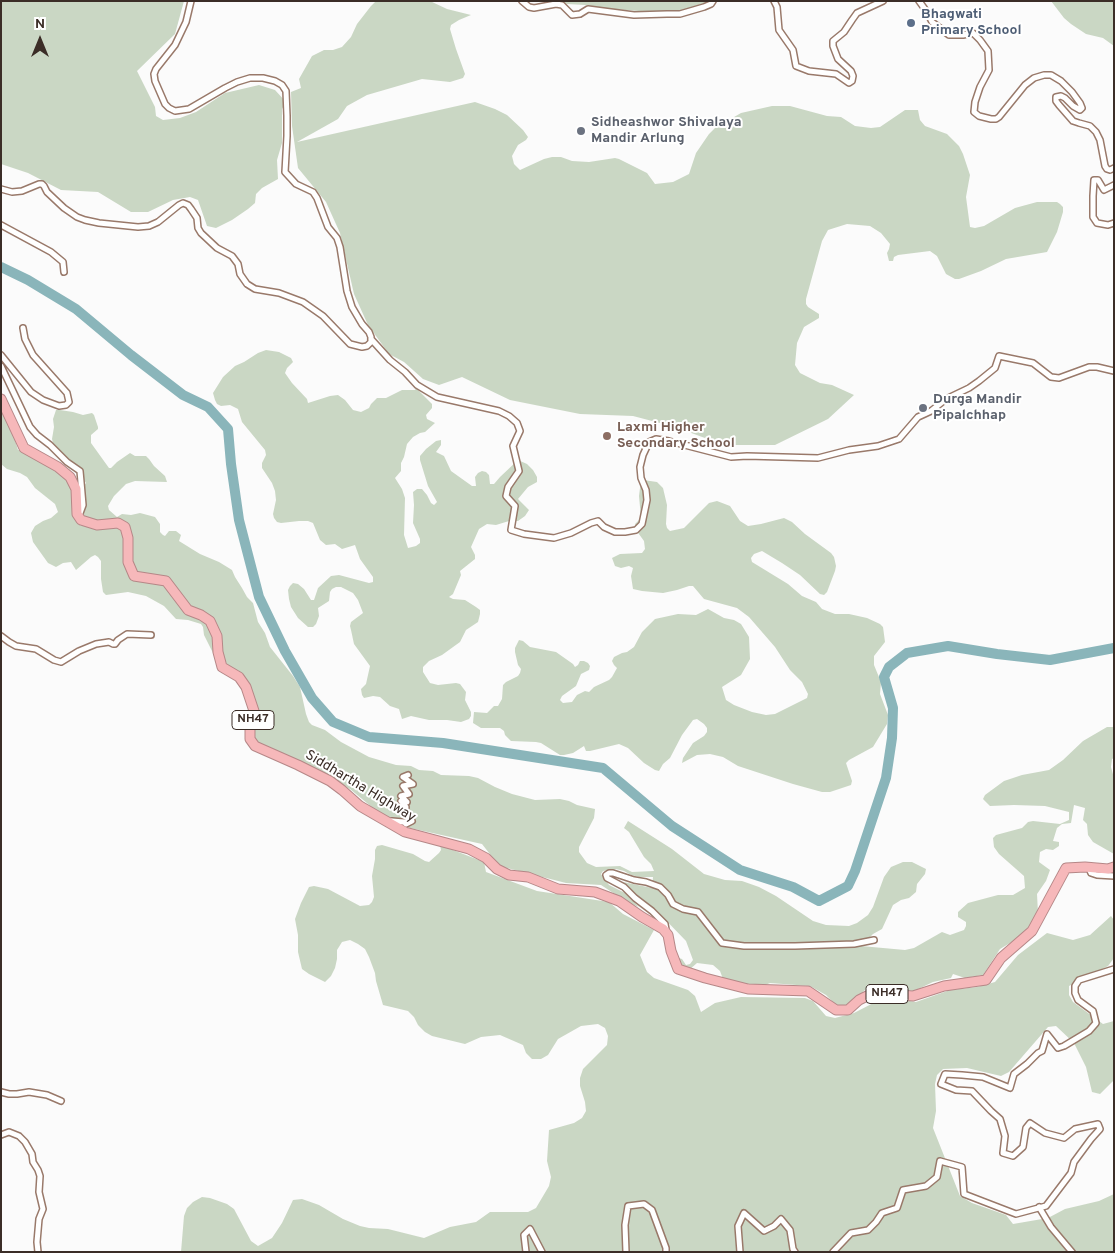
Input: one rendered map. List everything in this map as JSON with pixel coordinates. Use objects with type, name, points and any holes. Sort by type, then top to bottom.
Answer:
[{"type":"highway","points":[[1,399],[24,448],[58,467],[70,477],[76,489],[77,514],[79,516]]},
{"type":"highway","name":"Siddhartha Highway","points":[[79,516],[81,520],[97,524],[118,523],[124,527],[128,538],[128,562],[134,576],[166,581],[188,610],[210,621],[217,636],[218,652],[222,667],[239,677],[246,687],[254,711],[250,727],[250,739],[254,746],[330,781],[360,806],[405,832],[469,849],[486,858],[497,869],[509,875],[528,877],[558,889],[595,892],[619,901],[642,918],[663,929],[668,935]]},
{"type":"highway","name":"NH47","points":[[668,935],[670,951],[678,969],[748,989],[808,991],[836,1010],[848,1010],[859,1000],[873,993],[913,996],[944,986],[986,980],[1001,958],[1032,931],[1066,868],[1108,869],[1114,866]]},
{"type":"street","points":[[191,1],[186,22],[175,45],[154,74],[164,104],[175,111],[189,109],[236,82],[250,78],[263,78],[282,85],[286,91],[287,136],[285,172],[296,184],[313,192],[317,198],[328,227],[337,238],[340,247],[352,307],[369,332],[371,339],[417,385],[437,397],[499,411],[517,423],[520,431],[513,446],[519,471],[508,488],[506,496],[515,506],[511,530],[524,534],[554,538],[598,521],[604,527],[615,532],[636,530],[642,524],[647,500],[640,467],[649,442],[656,439],[732,457],[818,458],[900,440],[918,417],[946,399],[979,382],[995,368],[999,356],[1033,363],[1051,377],[1059,378],[1089,367],[1114,370]]},
{"type":"street","points":[[522,1],[529,7],[534,8],[556,4],[562,5],[572,15],[580,14],[588,9],[634,15],[680,14],[712,4],[713,1]]},
{"type":"street","points":[[774,1],[777,7],[778,30],[793,50],[796,66],[809,72],[836,74],[849,83],[852,82],[853,76],[851,71],[838,59],[832,46],[833,41],[844,32],[858,13],[883,1]]},
{"type":"street","points":[[919,1],[928,12],[932,22],[949,35],[973,33],[988,51],[989,70],[975,102],[974,112],[979,116],[996,119],[1025,85],[1034,78],[1051,75],[1061,81],[1072,92],[1082,108],[1080,110],[1073,106],[1061,96],[1056,97],[1058,105],[1073,120],[1090,126],[1096,132],[1100,140],[1106,169],[1114,168]]},
{"type":"street","points":[[1114,185],[1104,190],[1098,180],[1094,180],[1093,217],[1098,223],[1114,223]]},
{"type":"street","points":[[1,189],[12,192],[22,191],[42,184],[47,192],[64,208],[77,217],[99,224],[150,226],[179,205],[183,203],[188,205],[197,218],[198,228],[201,233],[217,248],[232,256],[238,264],[240,274],[247,284],[255,289],[279,293],[303,302],[322,316],[350,344],[362,347],[367,346],[371,339]]},
{"type":"street","points":[[1,226],[51,252],[63,262],[64,272]]},
{"type":"street","points":[[1,355],[31,392],[43,400],[59,406],[66,406],[69,402],[67,393],[33,355],[25,339],[23,328]]},
{"type":"street","points":[[1,366],[30,427],[61,457],[80,471],[83,505],[79,516]]},
{"type":"street","points":[[1,636],[16,646],[36,649],[61,662],[79,651],[96,644],[109,642],[115,644],[127,634],[151,635]]},
{"type":"street","points":[[387,822],[404,822],[406,824],[412,822],[400,807],[406,807],[401,802],[402,800],[407,802],[402,796],[409,794],[403,786],[413,784],[403,777],[408,775]]},
{"type":"street","points":[[1089,868],[1091,872],[1098,875],[1114,876]]},
{"type":"street","points":[[668,935],[665,924],[624,887],[607,878],[608,872],[660,887],[674,904],[683,909],[698,912],[722,943],[744,946],[804,946],[854,944],[874,940]]},
{"type":"street","points":[[833,1252],[851,1233],[868,1230],[882,1213],[897,1208],[903,1190],[926,1186],[936,1177],[940,1160],[962,1167],[964,1194],[1016,1214],[1046,1206],[1071,1173],[1074,1162],[1090,1139],[1100,1129],[1098,1124],[1075,1129],[1064,1138],[1045,1132],[1030,1123],[1026,1128],[1023,1147],[1013,1156],[1003,1153],[1005,1136],[1000,1119],[972,1091],[956,1090],[941,1084],[945,1074],[983,1077],[1010,1088],[1014,1074],[1042,1051],[1047,1034],[1058,1048],[1089,1031],[1096,1023],[1093,1011],[1078,1000],[1075,986],[1079,980],[1114,969]]},
{"type":"street","points":[[1,1092],[9,1094],[29,1092],[61,1100]]},
{"type":"street","points":[[1,1135],[9,1132],[19,1136],[25,1142],[32,1154],[33,1162],[40,1176],[39,1192],[43,1208],[39,1219],[38,1252]]},
{"type":"street","points":[[626,1252],[625,1225],[628,1206],[644,1204],[652,1210],[666,1252]]},
{"type":"street","points":[[1039,1207],[1051,1227],[1072,1252]]},
{"type":"street","points":[[740,1252],[738,1226],[744,1213],[764,1231],[774,1226],[781,1219],[790,1230],[795,1252]]},
{"type":"street","points":[[526,1252],[524,1236],[530,1228],[542,1252]]},
{"type":"green space","points":[[1,1],[184,1],[175,34],[137,71],[155,107],[156,116],[163,120],[180,118],[196,112],[225,93],[259,85],[275,90],[286,102],[282,109],[282,143],[277,160],[278,179],[262,188],[256,194],[255,203],[248,209],[216,228],[207,226],[198,200],[190,197],[173,200],[148,212],[131,212],[98,192],[61,190],[28,173],[1,164]]},
{"type":"green space","points":[[376,1],[430,1],[447,9],[471,15],[451,25],[450,29],[465,74],[463,78],[450,82],[422,79],[367,95],[347,106],[338,119],[297,142],[475,102],[507,115],[528,137],[518,145],[512,156],[514,164],[520,170],[552,157],[589,162],[615,158],[647,173],[655,184],[673,182],[689,174],[696,153],[709,134],[715,128],[741,113],[772,106],[790,106],[827,116],[841,117],[855,126],[871,128],[880,127],[905,110],[918,110],[920,120],[925,126],[947,134],[959,146],[963,154],[970,175],[966,197],[970,227],[984,226],[1015,208],[1037,202],[1057,202],[1063,207],[1063,212],[1057,232],[1047,252],[1006,259],[981,271],[955,279],[946,274],[937,256],[930,251],[898,255],[894,257],[893,261],[889,261],[887,253],[890,244],[881,233],[870,226],[847,224],[828,230],[822,241],[806,299],[808,307],[819,314],[819,318],[804,327],[797,343],[795,365],[800,373],[820,383],[832,385],[854,395],[828,419],[775,445],[724,445],[675,427],[633,416],[580,414],[510,400],[462,377],[439,385],[423,379],[404,362],[389,354],[368,325],[354,294],[340,233],[326,202],[298,168],[292,126],[291,92],[301,88],[299,79],[312,56],[324,50],[342,47],[351,37],[357,24]]},
{"type":"green space","points":[[561,1],[707,1],[693,9],[639,11],[567,4]]},
{"type":"green space","points":[[1051,1],[1114,1],[1114,46],[1103,38],[1086,34],[1071,24]]},
{"type":"green space","points":[[266,350],[279,352],[291,358],[293,362],[285,373],[307,399],[308,403],[338,395],[353,410],[361,412],[369,408],[377,398],[386,398],[402,390],[415,390],[416,388],[432,404],[432,408],[426,415],[427,419],[435,423],[425,432],[413,437],[407,444],[401,463],[401,471],[395,478],[405,498],[404,535],[408,548],[420,543],[413,523],[413,492],[417,489],[422,489],[431,503],[434,505],[437,502],[428,486],[420,460],[420,456],[436,441],[441,440],[441,445],[436,452],[444,456],[451,471],[472,486],[476,486],[475,477],[482,471],[489,475],[490,484],[494,484],[518,460],[527,464],[537,477],[537,482],[528,487],[518,499],[529,510],[525,516],[518,521],[509,521],[496,525],[487,524],[479,529],[471,547],[475,559],[460,571],[461,575],[453,594],[449,597],[465,600],[480,610],[478,622],[466,630],[460,642],[442,655],[429,661],[423,667],[423,672],[430,683],[438,685],[460,684],[466,692],[465,700],[471,712],[469,719],[461,722],[429,720],[411,716],[402,719],[399,709],[390,706],[380,697],[364,698],[361,689],[366,684],[370,666],[354,644],[350,626],[351,622],[363,613],[353,593],[341,587],[332,589],[329,601],[318,608],[319,616],[313,627],[308,627],[298,618],[291,607],[288,590],[293,583],[298,584],[304,589],[311,600],[314,600],[318,588],[331,576],[339,575],[369,583],[373,582],[373,577],[360,559],[355,545],[342,549],[335,544],[326,545],[320,540],[313,523],[308,521],[277,522],[273,514],[276,500],[275,491],[262,468],[266,455],[265,450],[242,422],[238,409],[230,405],[221,406],[215,400],[213,393],[223,377],[235,366]]},
{"type":"green space","points":[[1,406],[10,423],[18,450],[38,457],[66,477],[72,489],[75,517],[81,526],[98,526],[85,518],[80,509],[78,494],[86,483],[82,477],[81,469],[67,461],[55,449],[52,439],[53,419],[56,410],[83,415],[92,413],[94,415],[98,429],[91,435],[91,443],[109,468],[130,453],[135,456],[146,456],[149,459],[165,476],[167,482],[135,481],[126,484],[114,496],[108,506],[109,510],[117,517],[122,514],[140,513],[155,517],[160,524],[160,532],[163,535],[165,536],[169,531],[176,531],[181,535],[179,541],[232,570],[247,597],[253,603],[258,622],[265,633],[270,647],[300,687],[306,714],[312,725],[325,730],[341,742],[369,757],[396,765],[433,771],[441,775],[478,778],[512,794],[535,800],[560,799],[595,809],[594,818],[579,847],[579,852],[587,863],[596,867],[620,866],[632,872],[654,871],[629,832],[624,828],[628,821],[672,849],[704,874],[725,880],[742,881],[759,887],[813,921],[826,925],[849,926],[868,915],[873,907],[884,877],[891,867],[903,862],[912,862],[926,869],[925,874],[917,884],[916,892],[909,898],[893,905],[882,929],[873,934],[861,946],[905,950],[914,948],[942,932],[950,935],[964,930],[966,922],[958,917],[958,912],[968,903],[998,895],[1013,895],[1025,888],[1024,876],[999,854],[994,847],[993,838],[996,835],[1022,828],[1028,822],[1060,824],[1069,820],[1069,812],[1045,806],[990,806],[983,799],[985,795],[1004,781],[1022,775],[1049,770],[1083,741],[1107,727],[1114,727],[1114,758],[1112,759],[1111,767],[1114,778],[1114,854],[1093,842],[1088,835],[1087,824],[1083,820],[1085,808],[1074,805],[1071,823],[1062,824],[1057,828],[1053,841],[1059,842],[1059,846],[1053,850],[1046,849],[1040,852],[1039,862],[1050,870],[1046,881],[1037,894],[1038,913],[1025,934],[1000,949],[983,975],[965,978],[953,974],[951,978],[933,982],[914,991],[872,987],[866,989],[850,1004],[839,1007],[826,995],[810,986],[770,983],[765,985],[744,985],[723,979],[720,971],[713,965],[697,963],[689,970],[681,967],[676,957],[682,959],[686,965],[690,964],[693,960],[686,941],[656,910],[643,902],[623,882],[652,888],[653,877],[639,877],[616,869],[603,871],[601,874],[609,885],[625,893],[639,907],[627,902],[601,885],[566,883],[503,867],[496,862],[482,844],[410,828],[399,822],[392,821],[379,813],[350,789],[330,781],[303,763],[283,753],[270,751],[256,742],[254,733],[255,707],[248,683],[239,671],[228,667],[221,650],[214,655],[201,624],[176,619],[164,606],[146,596],[128,592],[106,595],[103,592],[101,579],[101,561],[95,555],[76,570],[71,562],[63,563],[56,567],[48,563],[33,542],[31,533],[35,526],[58,512],[55,504],[35,488],[27,477],[7,469],[1,464]]},
{"type":"green space","points":[[643,480],[657,482],[663,488],[667,505],[666,524],[670,531],[684,528],[709,503],[717,501],[730,506],[740,521],[748,526],[784,518],[792,522],[834,557],[835,571],[824,595],[820,594],[800,575],[762,551],[754,554],[751,558],[752,562],[788,584],[802,596],[816,602],[822,609],[835,614],[849,614],[867,618],[883,627],[885,642],[874,656],[874,665],[881,682],[880,694],[888,715],[887,724],[873,747],[846,763],[852,781],[851,785],[830,792],[822,792],[738,766],[723,757],[710,754],[697,755],[682,763],[683,758],[693,743],[707,732],[704,724],[697,719],[693,720],[682,735],[670,758],[659,771],[644,763],[628,748],[619,744],[590,751],[586,751],[584,746],[573,753],[560,755],[541,743],[511,741],[500,728],[481,728],[473,723],[474,712],[487,713],[494,706],[498,706],[502,699],[503,685],[520,673],[521,669],[515,652],[519,640],[530,647],[556,652],[575,667],[580,661],[588,663],[590,666],[589,670],[581,674],[576,686],[562,696],[560,700],[563,703],[572,702],[577,695],[585,691],[589,692],[612,677],[617,668],[612,661],[614,657],[634,647],[642,632],[655,619],[678,614],[696,615],[708,609],[724,618],[741,624],[749,637],[750,659],[741,675],[722,687],[726,700],[752,712],[766,715],[775,714],[807,698],[808,694],[802,682],[790,670],[775,647],[749,617],[737,608],[704,599],[693,586],[663,593],[633,589],[631,576],[633,568],[629,566],[621,568],[615,566],[612,558],[620,554],[642,553],[645,549],[644,541],[636,530],[635,524],[641,518],[639,496]]},
{"type":"green space","points":[[382,845],[413,854],[429,862],[441,850],[440,845],[484,862],[486,872],[537,891],[609,902],[623,914],[654,930],[640,955],[647,972],[654,978],[688,990],[695,996],[701,1012],[715,1003],[741,997],[805,998],[813,1001],[826,1016],[835,1018],[854,1013],[885,997],[916,1002],[950,990],[977,987],[995,982],[1018,955],[1047,933],[1073,940],[1090,935],[1111,916],[1114,920],[1114,958],[1108,966],[1069,986],[1069,995],[1073,1002],[1103,1024],[1114,1021],[1114,1080],[1100,1094],[1092,1092],[1086,1067],[1074,1043],[1056,1026],[1048,1027],[1009,1072],[1001,1076],[967,1068],[943,1069],[937,1075],[935,1084],[936,1111],[933,1128],[960,1196],[972,1203],[1006,1215],[1013,1224],[1048,1218],[1065,1209],[1099,1201],[1114,1194],[1114,1252],[181,1252],[184,1216],[187,1208],[202,1197],[227,1204],[234,1209],[251,1241],[258,1246],[272,1238],[293,1200],[302,1199],[319,1205],[343,1219],[360,1226],[388,1229],[424,1238],[450,1227],[476,1222],[490,1212],[528,1212],[536,1208],[549,1186],[551,1177],[547,1161],[549,1130],[574,1123],[582,1118],[586,1111],[580,1078],[583,1069],[607,1045],[608,1036],[605,1028],[598,1024],[581,1026],[558,1039],[548,1055],[541,1059],[532,1059],[526,1053],[523,1045],[500,1035],[481,1037],[465,1044],[432,1036],[418,1025],[408,1011],[383,1005],[375,973],[365,949],[350,940],[342,942],[337,950],[335,968],[325,982],[302,969],[298,952],[298,935],[295,919],[309,887],[314,886],[328,889],[360,906],[369,905],[374,897],[372,876],[375,850],[377,846]]},
{"type":"waterway","points":[[1,267],[28,280],[76,309],[183,395],[208,407],[228,429],[239,520],[259,597],[285,651],[312,698],[333,722],[369,737],[443,743],[603,768],[672,826],[740,870],[793,887],[819,901],[848,886],[855,871],[886,778],[892,738],[893,708],[884,677],[889,667],[907,653],[948,646],[1050,660],[1114,648]]},
{"type":"place","name":"Bhagwati Primary School","points":[[911,23]]},
{"type":"place","name":"Sidheashwor Shivalaya Mandir Arlung","points":[[581,131]]},
{"type":"place","name":"Durga Mandir Pipalchhap","points":[[923,408]]},
{"type":"place","name":"Laxmi Higher Secondary School","points":[[607,436]]}]
